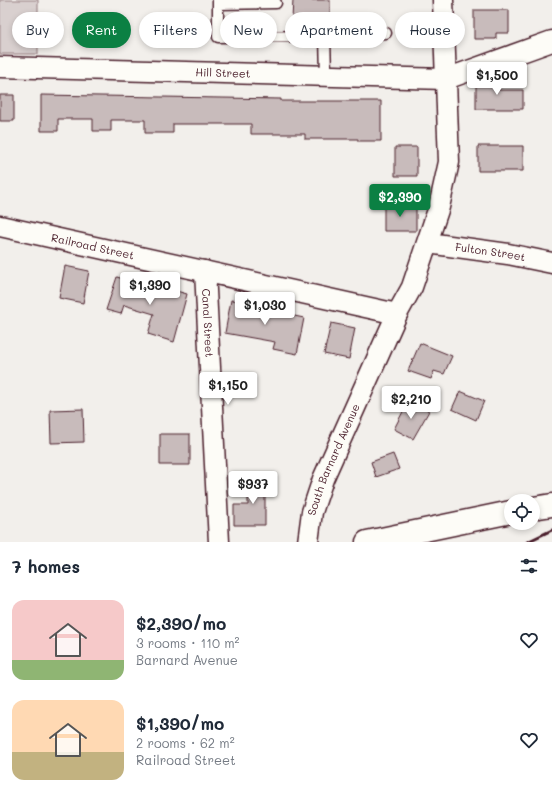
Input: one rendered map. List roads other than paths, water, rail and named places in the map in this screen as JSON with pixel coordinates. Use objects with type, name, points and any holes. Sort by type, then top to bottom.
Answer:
[{"type":"street","name":"South Barnard Avenue","points":[[308,542],[312,512],[323,478],[397,314],[412,287],[439,207],[449,162],[443,0]]},
{"type":"street","points":[[446,79],[552,41]]},
{"type":"street","name":"Hill Street","points":[[0,67],[446,79]]},
{"type":"street","name":"Railroad Street","points":[[0,226],[397,314]]},
{"type":"street","name":"Fulton Street","points":[[428,243],[508,254],[552,263]]},
{"type":"street","name":"Canal Street","points":[[205,271],[219,542]]},
{"type":"street","points":[[540,507],[552,505]]},
{"type":"street","points":[[367,542],[504,513]]},
{"type":"lane","points":[[276,3],[218,2],[218,37],[285,36]]},
{"type":"lane","points":[[325,48],[326,76]]},
{"type":"railway","points":[[527,542],[552,530]]}]
